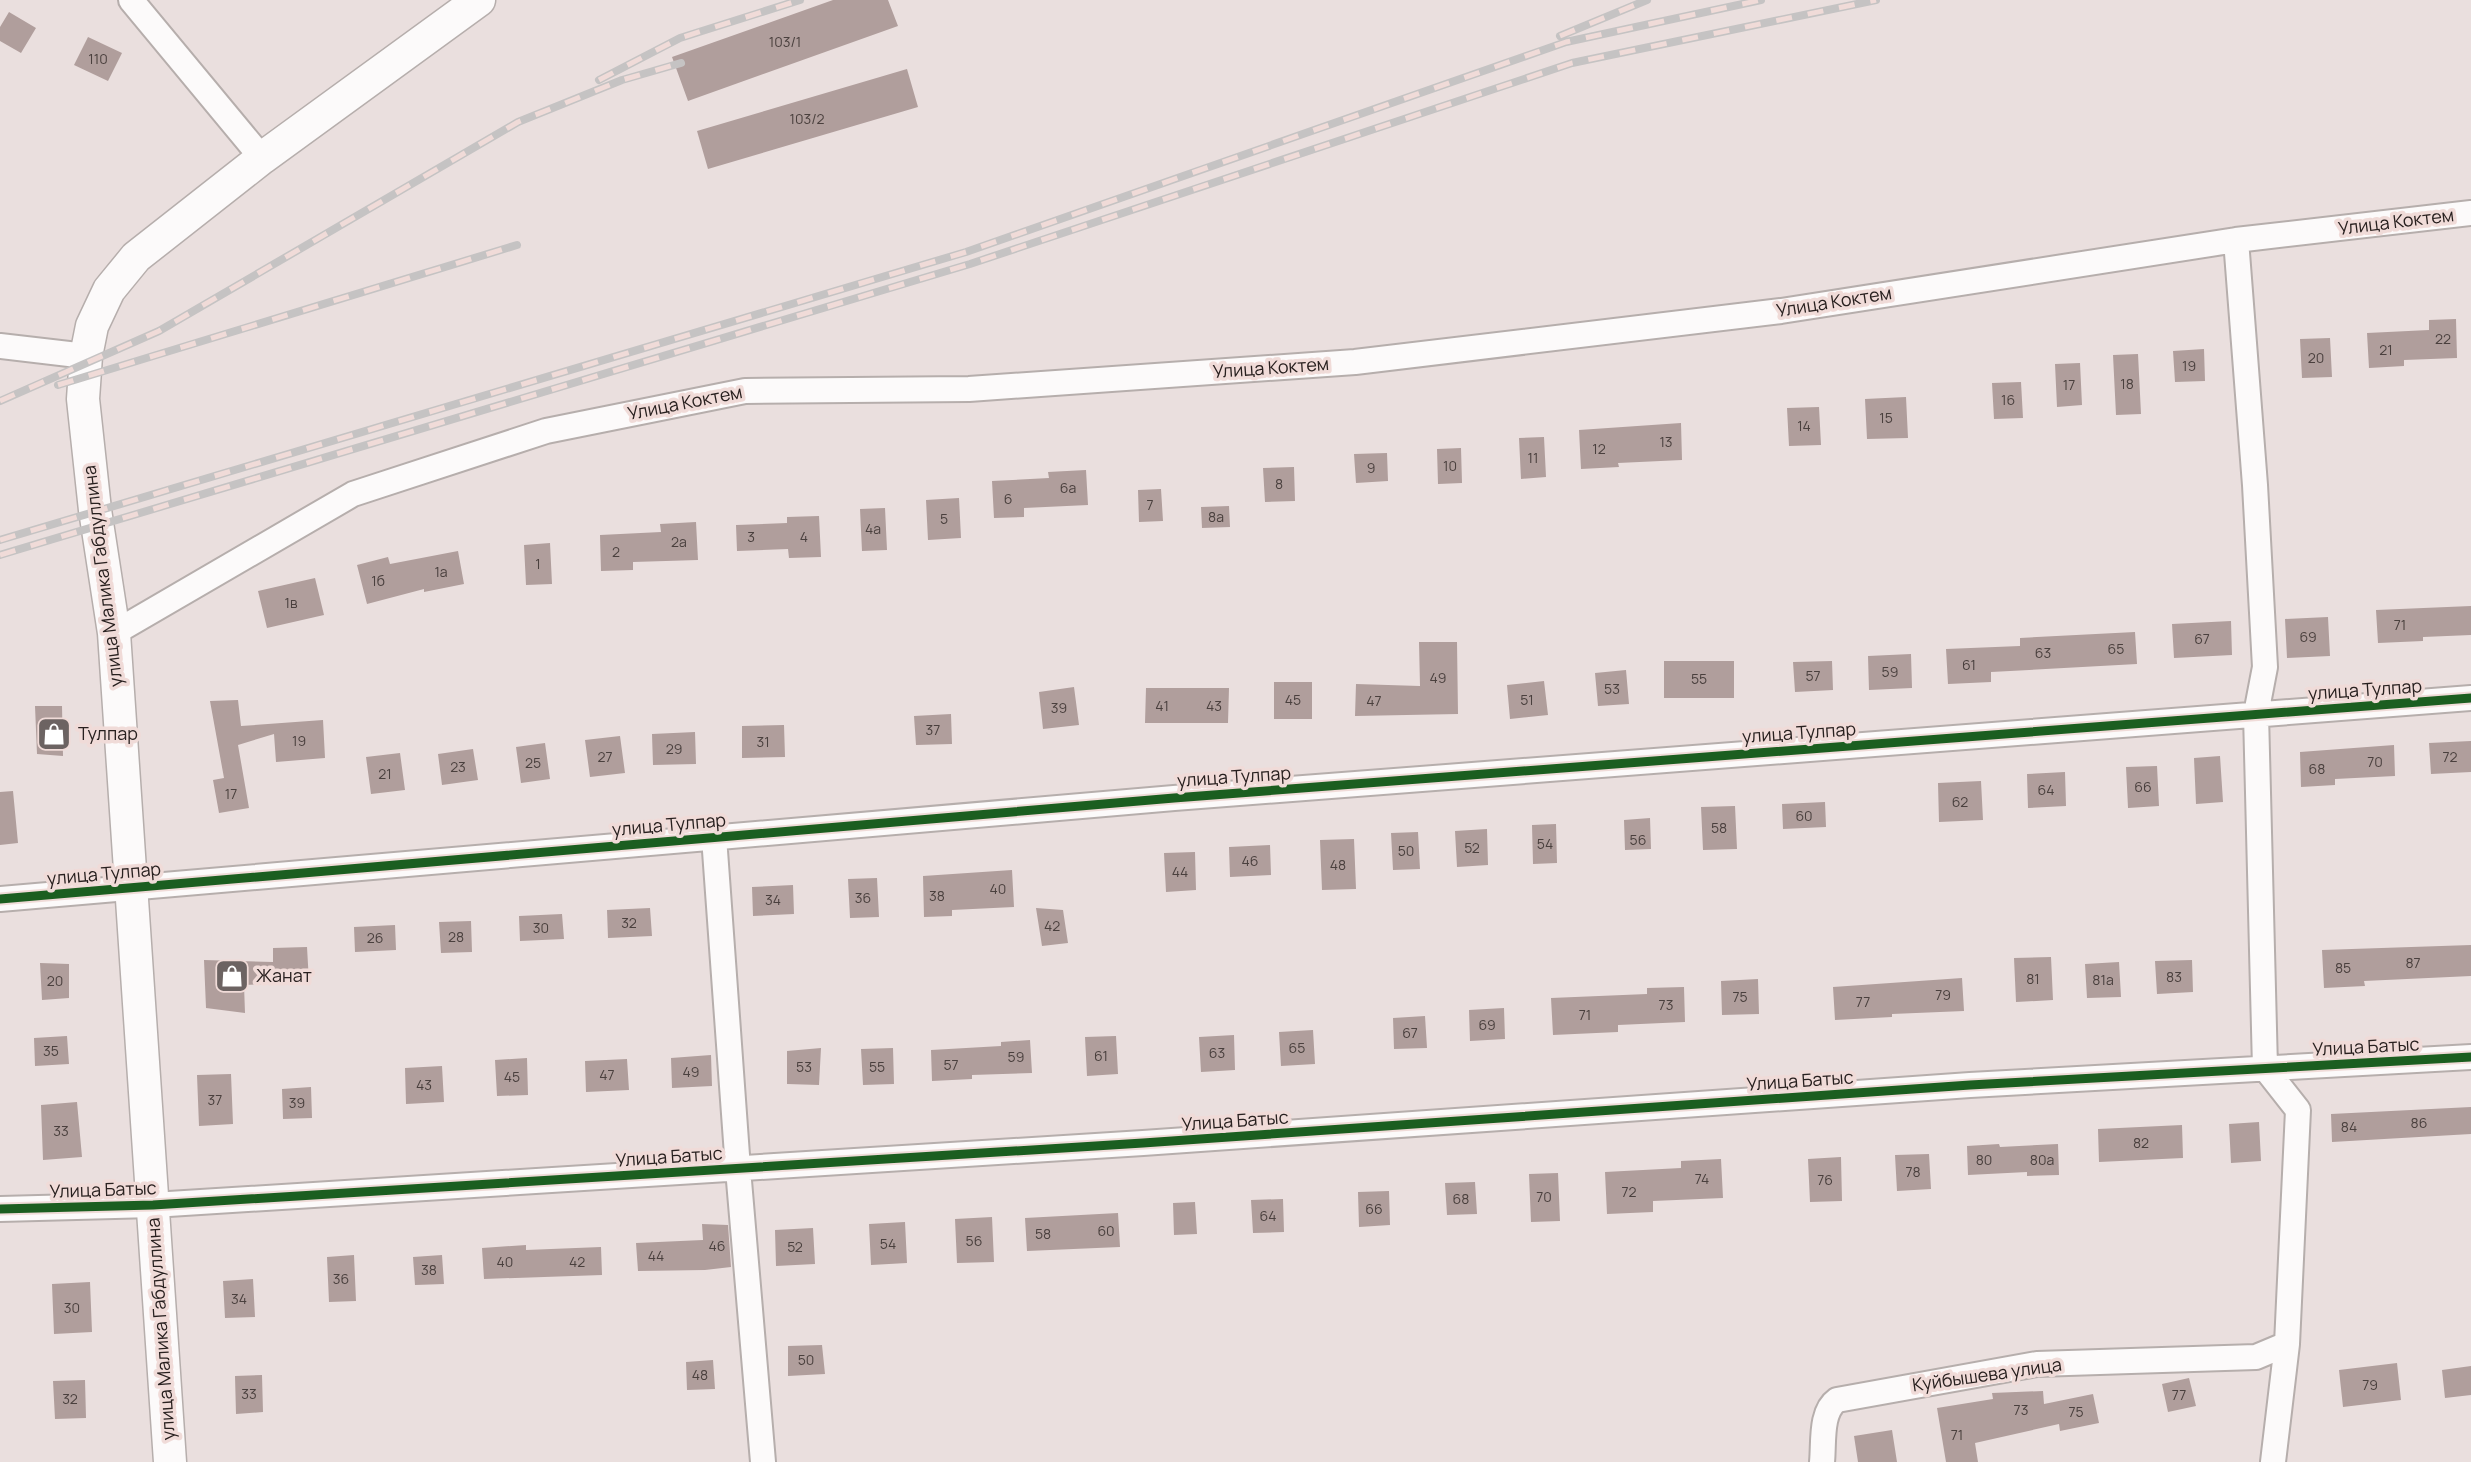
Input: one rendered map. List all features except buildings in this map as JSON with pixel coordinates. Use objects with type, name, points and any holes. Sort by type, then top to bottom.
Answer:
[{"type":"main road","name":"улица Малика Габдуллина","points":[[170,1462],[114,633],[95,510],[83,399],[86,356],[92,326],[109,290],[136,257],[262,158],[479,0]]},
{"type":"street","points":[[131,0],[262,158]]},
{"type":"street","name":"Улица Коктем","points":[[114,633],[353,494],[546,431],[745,391],[969,389],[1355,362],[1781,311],[2236,240],[2471,213]]},
{"type":"street","points":[[2236,240],[2266,667],[2256,714],[2265,1068],[2298,1110],[2287,1344],[2273,1462]]},
{"type":"street","points":[[0,346],[86,356]]},
{"type":"street","name":"улица Тулпар","points":[[0,899],[1174,797],[2471,698]]},
{"type":"street","points":[[713,837],[763,1462]]},
{"type":"street","name":"Улица Батыс","points":[[0,1209],[153,1205],[1143,1143],[1970,1085],[2471,1057]]},
{"type":"street","name":"Куйбышева улица","points":[[1822,1462],[1826,1413],[1829,1405],[1836,1399],[2037,1364],[2256,1357],[2287,1344]]},
{"type":"railway","points":[[599,80],[680,38],[800,0]]},
{"type":"railway","points":[[1560,36],[1647,0]]},
{"type":"railway","points":[[0,540],[966,252],[1566,42],[1761,0]]},
{"type":"railway","points":[[0,555],[970,264],[1572,63],[1876,0]]},
{"type":"railway","points":[[0,401],[159,331],[518,122],[622,80],[681,63]]},
{"type":"railway","points":[[58,385],[517,245]]},
{"type":"cycle path","points":[[0,899],[1174,798],[2471,698]]},
{"type":"cycle path","points":[[0,1209],[153,1205],[1143,1143],[1970,1085],[2471,1057]]},
{"type":"place","name":"Тулпар","points":[[54,734]]},
{"type":"place","name":"Жанат","points":[[232,976]]}]
